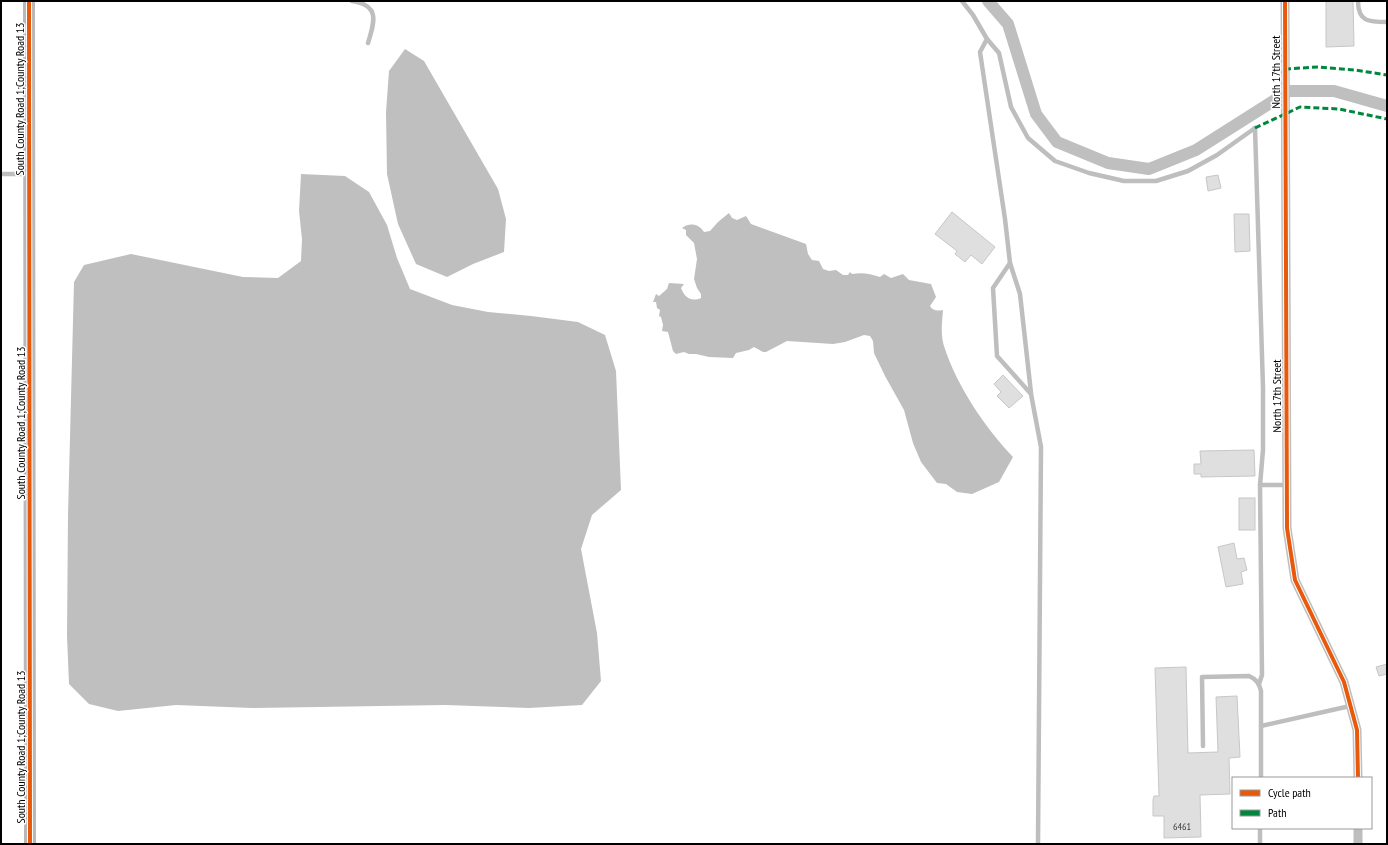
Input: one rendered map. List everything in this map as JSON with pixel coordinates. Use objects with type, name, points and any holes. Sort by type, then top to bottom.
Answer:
[{"type":"street","name":"South County Road 1;County Road 13","points":[[29,1],[30,844]]},
{"type":"street","name":"North 17th Street","points":[[1285,1],[1287,528],[1295,580],[1344,682],[1357,730],[1358,777]]},
{"type":"street","points":[[1358,829],[1358,844]]},
{"type":"lane","points":[[352,1],[365,4],[372,10],[374,23],[368,43]]},
{"type":"lane","points":[[962,1],[973,15],[987,39],[999,53],[1011,107],[1028,138],[1054,161],[1089,173],[1124,181],[1156,181],[1188,171],[1217,155],[1255,128],[1263,388],[1263,450],[1260,485],[1262,675],[1259,684],[1261,777]]},
{"type":"lane","points":[[1358,1],[1358,10],[1362,18],[1371,22],[1387,22]]},
{"type":"lane","points":[[987,39],[980,52],[1005,219],[1010,263],[1020,294],[1031,394],[1041,447],[1038,844]]},
{"type":"lane","points":[[1,174],[29,174]]},
{"type":"lane","points":[[1010,263],[993,288],[997,356],[1031,394]]},
{"type":"lane","points":[[1260,485],[1287,485]]},
{"type":"lane","points":[[1203,746],[1202,677],[1249,676],[1255,679],[1259,684]]},
{"type":"lane","points":[[1261,726],[1350,706]]},
{"type":"lane","points":[[1260,829],[1260,844]]},
{"type":"shaded area","points":[[405,49],[424,61],[498,189],[506,219],[504,252],[473,264],[447,277],[416,264],[398,224],[387,174],[386,112],[389,71]]},
{"type":"shaded area","points":[[301,174],[345,176],[369,192],[387,225],[397,258],[410,289],[452,305],[488,312],[578,322],[605,335],[616,371],[621,490],[592,515],[581,549],[597,633],[601,681],[582,705],[529,708],[445,705],[252,708],[176,705],[118,711],[89,704],[69,684],[67,636],[68,515],[74,282],[84,265],[131,254],[243,277],[278,278],[301,261],[302,239],[299,211]]},
{"type":"shaded area","points":[[729,213],[732,218],[737,220],[746,216],[751,224],[806,244],[808,254],[812,260],[819,261],[823,269],[829,271],[836,270],[843,275],[848,275],[850,272],[852,274],[860,273],[880,277],[884,274],[891,278],[903,274],[909,280],[931,284],[936,297],[930,306],[935,310],[943,310],[943,344],[957,378],[973,406],[993,434],[1013,457],[999,482],[972,494],[957,492],[946,484],[937,483],[921,462],[913,443],[904,410],[874,353],[873,341],[870,336],[864,335],[845,342],[833,344],[787,341],[766,352],[754,347],[749,350],[736,353],[733,358],[709,357],[684,352],[676,354],[673,351],[668,332],[662,331],[663,325],[661,317],[659,316],[660,310],[657,308],[656,302],[653,302],[656,294],[659,296],[667,289],[669,283],[684,284],[681,288],[686,297],[694,300],[701,298],[701,294],[694,279],[697,259],[694,243],[686,235],[686,230],[682,228],[688,225],[694,225],[700,227],[704,232],[710,231]]},
{"type":"building","points":[[1326,1],[1353,1],[1354,46],[1326,47]]},
{"type":"building","points":[[1218,175],[1221,188],[1208,191],[1206,177]]},
{"type":"building","points":[[952,212],[995,247],[982,264],[971,255],[965,262],[955,254],[957,251],[935,234]]},
{"type":"building","points":[[1234,214],[1249,214],[1250,251],[1235,252]]},
{"type":"building","points":[[1003,375],[1023,396],[1009,408],[997,396],[1001,392],[994,384]]},
{"type":"building","points":[[1254,450],[1255,476],[1201,477],[1201,474],[1194,474],[1194,464],[1201,464],[1200,451]]},
{"type":"building","points":[[1239,498],[1255,498],[1255,530],[1239,530]]},
{"type":"building","points":[[1234,543],[1237,559],[1244,558],[1247,570],[1241,572],[1243,584],[1226,587],[1218,547]]},
{"type":"building","points":[[1387,664],[1387,674],[1379,676],[1376,667]]},
{"type":"building","points":[[1186,667],[1188,753],[1218,752],[1216,697],[1237,696],[1240,757],[1229,758],[1230,794],[1200,795],[1201,837],[1164,838],[1164,816],[1153,816],[1154,796],[1159,796],[1155,668]]},
{"type":"waterway","points":[[988,1],[1008,24],[1036,114],[1057,142],[1108,163],[1149,169],[1196,150],[1289,91],[1334,91],[1387,106]]},
{"type":"marked path","points":[[1285,69],[1318,67],[1355,70],[1387,75]]},
{"type":"marked path","points":[[1255,128],[1300,107],[1339,109],[1387,119]]},
{"type":"cycle path","points":[[29,1],[30,844]]},
{"type":"cycle path","points":[[1285,1],[1287,528],[1295,580],[1344,682],[1357,730],[1358,777]]}]
